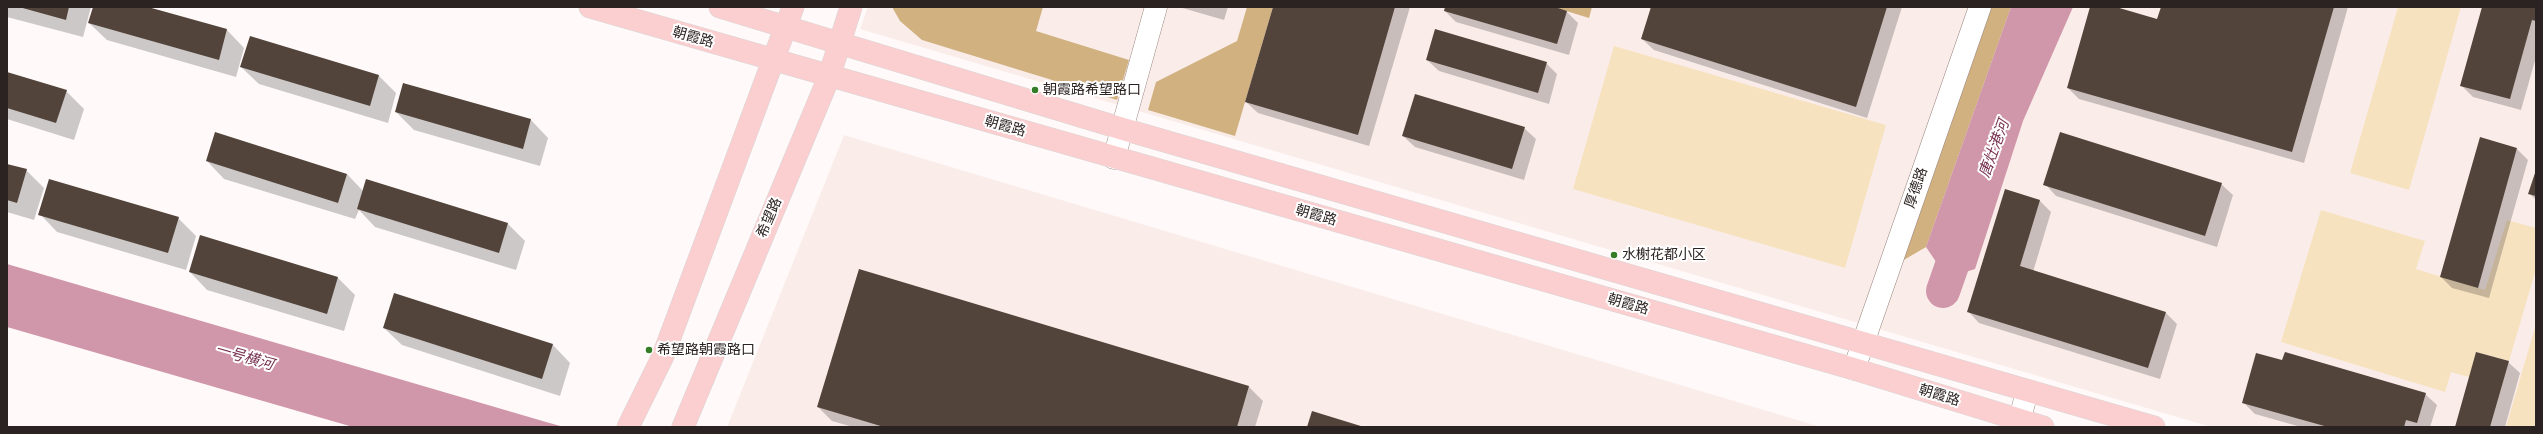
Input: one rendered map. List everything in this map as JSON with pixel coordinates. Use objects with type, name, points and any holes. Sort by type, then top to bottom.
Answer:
[{"type":"main road","name":"朝霞路","points":[[590,7],[774,62],[1854,369],[2019,424],[2043,427]]},
{"type":"main road","points":[[720,7],[789,16],[838,44],[1123,129],[2154,427]]},
{"type":"main road","name":"希望路","points":[[683,427],[829,77],[838,44],[851,7]]},
{"type":"main road","points":[[628,427],[663,356],[774,62],[789,16]]},
{"type":"street","points":[[1114,158],[1156,7]]},
{"type":"street","name":"厚德路","points":[[1854,369],[1980,7]]},
{"type":"street","points":[[2019,424],[2027,391]]},
{"type":"shaded area","points":[[868,7],[2536,7],[2536,427],[2211,427],[860,29]]},
{"type":"shaded area","points":[[892,7],[1043,7],[1036,31],[1129,60],[1117,100],[922,40],[900,21]]},
{"type":"shaded area","points":[[1247,7],[1273,7],[1235,136],[1148,110],[1156,82],[1237,41]]},
{"type":"shaded area","points":[[1553,7],[1592,7],[1589,18]]},
{"type":"shaded area","points":[[1988,7],[2011,7],[1926,247],[1897,264]]},
{"type":"shaded area","points":[[2398,7],[2461,7],[2409,190],[2350,173]]},
{"type":"shaded area","points":[[1614,46],[1886,125],[1845,268],[1573,189]]},
{"type":"shaded area","points":[[844,135],[1821,427],[727,427]]},
{"type":"shaded area","points":[[2321,210],[2425,241],[2416,269],[2485,290],[2507,220],[2536,228],[2536,269],[2509,361],[2476,352],[2469,377],[2451,372],[2445,392],[2281,342]]},
{"type":"shaded area","points":[[2536,324],[2536,427],[2506,427]]},
{"type":"water","points":[[2011,7],[2073,7],[2023,121],[1975,269],[1947,278],[1926,247]]},
{"type":"water","name":"一号横河","points":[[7,264],[564,427],[353,427],[7,327]]},
{"type":"building","points":[[19,7],[69,7],[66,20]]},
{"type":"building","points":[[93,7],[148,7],[227,29],[219,60],[88,23]]},
{"type":"building","points":[[1273,7],[1395,7],[1358,135],[1245,102]]},
{"type":"building","points":[[1445,7],[1555,7],[1567,11],[1557,44],[1444,11]]},
{"type":"building","points":[[1651,7],[1887,7],[1856,107],[1641,39]]},
{"type":"building","points":[[2090,7],[2116,7],[2157,19],[2161,7],[2334,7],[2292,152],[2067,88]]},
{"type":"building","points":[[2482,7],[2536,7],[2536,21],[2532,20],[2510,99],[2460,86]]},
{"type":"building","points":[[1435,29],[1547,62],[1538,93],[1426,60]]},
{"type":"building","points":[[250,36],[379,75],[370,106],[240,67]]},
{"type":"building","points":[[7,72],[67,90],[56,123],[7,108]]},
{"type":"building","points":[[403,83],[531,119],[523,149],[395,112]]},
{"type":"building","points":[[1415,94],[1525,127],[1512,169],[1402,136]]},
{"type":"building","points":[[215,132],[347,174],[338,203],[206,161]]},
{"type":"building","points":[[2060,132],[2222,183],[2205,236],[2043,185]]},
{"type":"building","points":[[2480,137],[2517,148],[2478,288],[2440,277]]},
{"type":"building","points":[[7,164],[27,169],[17,203],[7,200]]},
{"type":"building","points":[[2536,170],[2536,196],[2528,194]]},
{"type":"building","points":[[49,179],[179,217],[168,253],[38,215]]},
{"type":"building","points":[[366,179],[508,223],[499,253],[357,209]]},
{"type":"building","points":[[2005,189],[2040,200],[2020,266],[2166,312],[2148,368],[1967,312]]},
{"type":"building","points":[[200,235],[338,277],[327,314],[189,272]]},
{"type":"building","points":[[859,269],[1249,386],[1237,427],[884,427],[817,407]]},
{"type":"building","points":[[394,293],[553,344],[542,379],[383,328]]},
{"type":"building","points":[[2285,352],[2426,393],[2417,423],[2406,420],[2404,427],[2328,427],[2242,403],[2256,353],[2282,360]]},
{"type":"building","points":[[2476,352],[2509,361],[2490,427],[2455,427]]},
{"type":"building","points":[[1312,411],[1364,427],[1307,427]]},
{"type":"waterway","name":"唐灶港河","points":[[1943,291],[1963,234]]},
{"type":"place","name":"朝霞路希望路口","points":[[1035,90]]},
{"type":"place","name":"水榭花都小区","points":[[1614,255]]},
{"type":"place","name":"希望路朝霞路口","points":[[649,350]]}]
